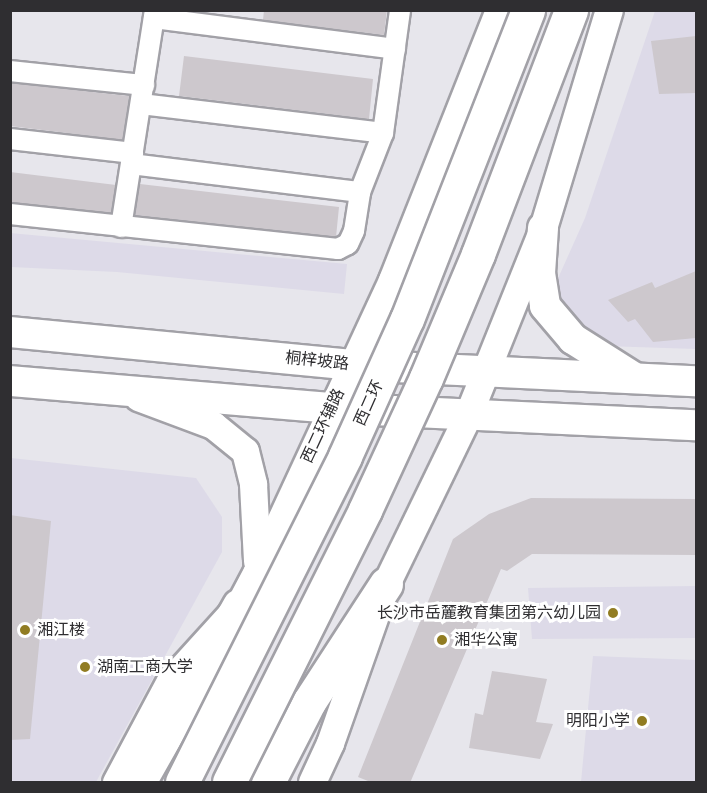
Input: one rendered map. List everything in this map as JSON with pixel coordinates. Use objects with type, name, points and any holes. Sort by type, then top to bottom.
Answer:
[{"type":"highway","name":"西二环","points":[[182,783],[345,456],[398,340],[442,238],[528,10]]},
{"type":"highway","points":[[229,783],[365,510],[426,378],[478,254],[571,10]]},
{"type":"highway","points":[[268,783],[309,702],[386,584]]},
{"type":"highway","points":[[139,783],[196,676],[239,605]]},
{"type":"main road","points":[[543,228],[540,273],[545,306],[573,339],[636,379]]},
{"type":"main road","name":"桐梓坡路","points":[[10,332],[352,365],[696,381]]},
{"type":"main road","points":[[10,381],[330,408],[696,425]]},
{"type":"street","points":[[10,214],[338,249],[348,244],[354,231],[360,192],[383,134],[400,10]]},
{"type":"street","name":"西二环辅路","points":[[116,783],[170,681],[239,605],[256,571],[330,408],[392,280],[499,10]]},
{"type":"street","points":[[312,783],[330,743],[386,584],[468,415],[482,372],[543,228],[609,10]]},
{"type":"street","points":[[121,227],[155,14],[395,49]]},
{"type":"street","points":[[10,71],[144,85]]},
{"type":"street","points":[[141,104],[383,134]]},
{"type":"street","points":[[10,139],[360,192]]},
{"type":"street","points":[[121,390],[213,425],[245,451],[258,535],[256,571]]},
{"type":"shaded area","points":[[655,11],[696,11],[696,349],[574,345],[538,323],[585,218]]},
{"type":"shaded area","points":[[10,233],[347,264],[344,294],[117,272],[11,267]]},
{"type":"shaded area","name":"湖南工商大学","points":[[11,458],[196,478],[222,517],[222,552],[96,782],[11,782]]},
{"type":"shaded area","name":"长沙市岳麓教育集团第六幼儿园","points":[[696,586],[696,638],[532,639],[528,588]]},
{"type":"shaded area","name":"明阳小学","points":[[593,656],[696,660],[696,782],[581,782]]},
{"type":"building","points":[[264,10],[387,10],[384,35],[263,20]]},
{"type":"building","points":[[696,36],[696,93],[659,94],[651,41]]},
{"type":"building","points":[[184,56],[373,79],[369,119],[179,96]]},
{"type":"building","points":[[10,83],[129,96],[123,140],[10,126]]},
{"type":"building","points":[[10,172],[116,185],[111,213],[10,202]]},
{"type":"building","points":[[140,184],[339,207],[336,237],[135,215]]},
{"type":"building","points":[[696,271],[696,338],[653,342],[635,319],[628,322],[608,300],[652,282],[655,288]]},
{"type":"building","name":"湘华公寓","points":[[531,498],[696,499],[696,555],[532,554],[507,571],[501,569],[410,783],[373,783],[358,777],[453,539],[489,514]]},
{"type":"building","name":"湘江楼","points":[[10,515],[51,521],[30,739],[10,740]]},
{"type":"building","points":[[492,671],[547,679],[536,722],[553,724],[540,759],[469,748],[475,713],[483,715]]},
{"type":"place","name":"长沙市岳麓教育集团第六幼儿园","points":[[613,613]]},
{"type":"place","name":"湘江楼","points":[[25,630]]},
{"type":"place","name":"湘华公寓","points":[[442,640]]},
{"type":"place","name":"湖南工商大学","points":[[85,667]]},
{"type":"place","name":"明阳小学","points":[[642,721]]}]
